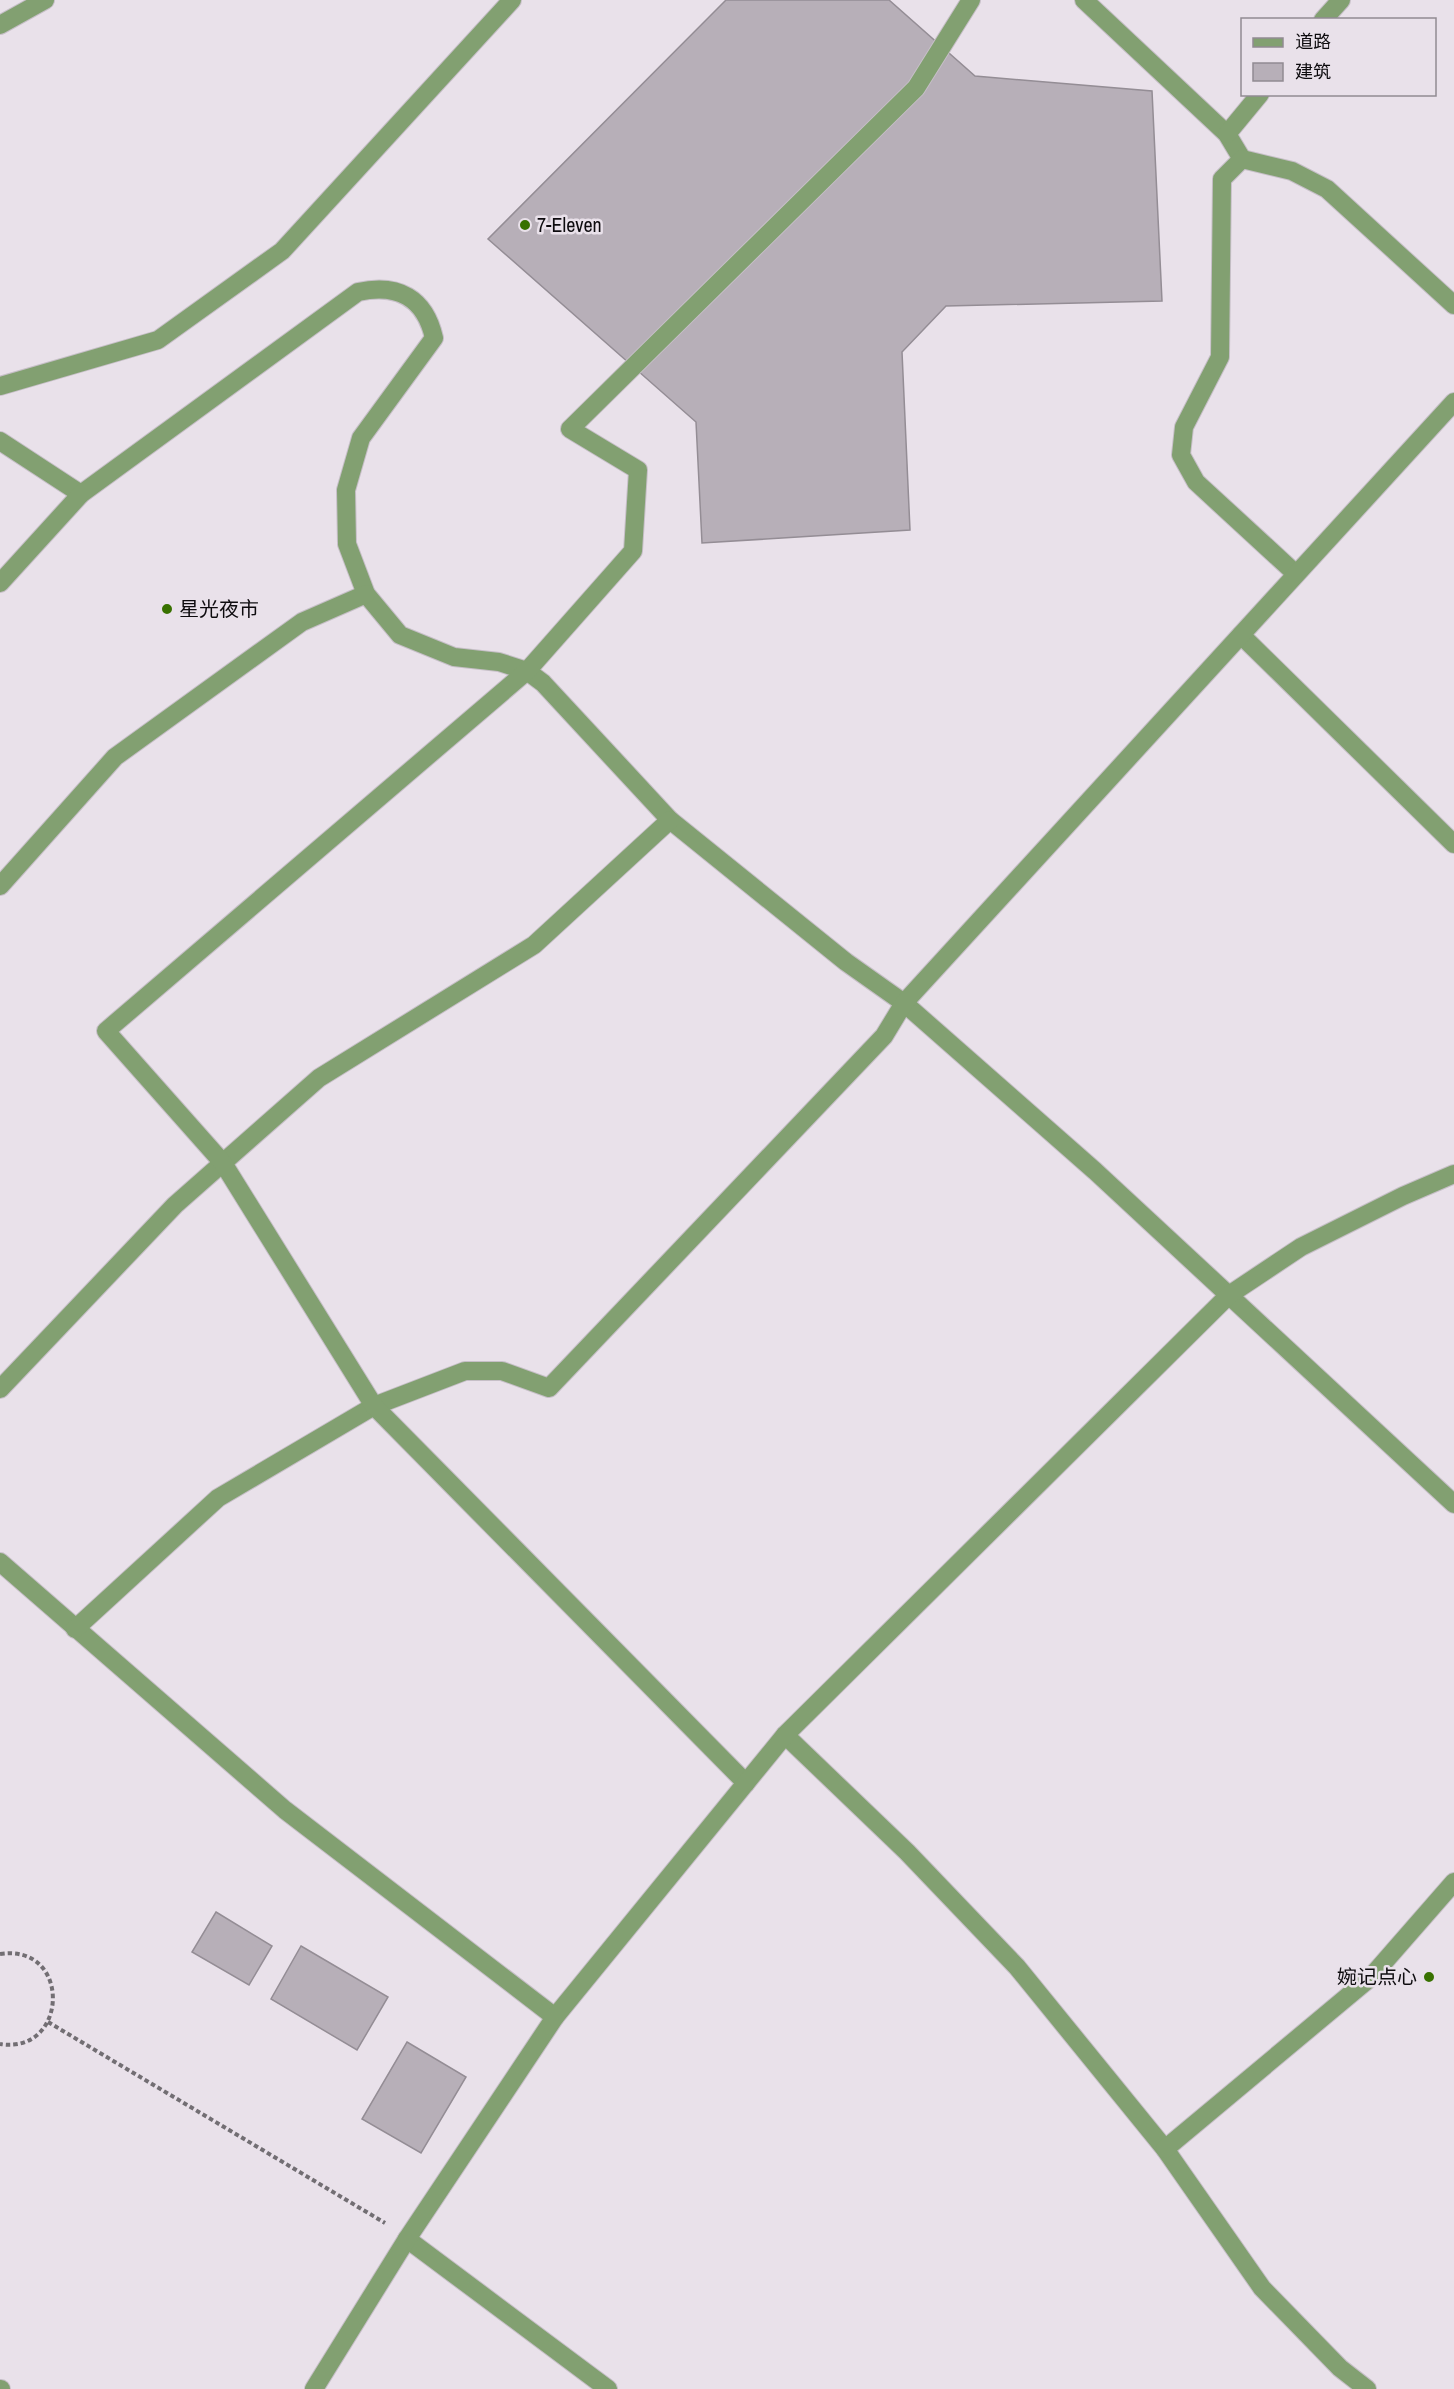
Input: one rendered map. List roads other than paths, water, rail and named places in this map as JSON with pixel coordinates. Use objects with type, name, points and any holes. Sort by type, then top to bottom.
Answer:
[{"type":"street","points":[[0,25],[45,0]]},
{"type":"street","points":[[0,386],[158,340],[282,251],[512,0]]},
{"type":"street","points":[[746,1783],[374,1406],[223,1163],[106,1031],[527,671],[633,551],[638,470],[570,429],[916,88],[971,0]]},
{"type":"street","points":[[1084,0],[1227,134],[1242,159],[1292,171],[1327,189],[1454,305]]},
{"type":"street","points":[[1325,18],[1341,0]]},
{"type":"street","points":[[1227,134],[1258,96]]},
{"type":"street","points":[[1242,159],[1222,179],[1220,357],[1184,427],[1181,455],[1196,482],[1296,574]]},
{"type":"street","points":[[0,584],[81,494],[358,292],[374,288],[391,290],[408,296],[421,307],[430,321],[435,338],[361,438],[346,490],[347,544],[366,594],[400,635],[454,657],[499,662],[527,671],[543,683],[670,820],[846,962],[904,1003],[1095,1171],[1454,1504]]},
{"type":"street","points":[[75,1629],[218,1498],[374,1406],[465,1371],[502,1371],[549,1388],[884,1036],[904,1003],[1454,402]]},
{"type":"street","points":[[0,441],[81,494]]},
{"type":"street","points":[[0,886],[115,757],[302,622],[366,594]]},
{"type":"street","points":[[1241,635],[1454,844]]},
{"type":"street","points":[[0,1389],[176,1205],[319,1078],[534,945],[670,820]]},
{"type":"street","points":[[314,2389],[407,2239],[555,2017],[785,1736],[1229,1295],[1301,1247],[1403,1196],[1454,1174]]},
{"type":"street","points":[[0,1562],[285,1810],[555,2017]]},
{"type":"street","points":[[785,1736],[907,1852],[1017,1967],[1165,2149],[1262,2288],[1340,2368],[1367,2389]]},
{"type":"street","points":[[1165,2149],[1371,1977],[1454,1882]]},
{"type":"street","points":[[407,2239],[608,2389]]},
{"type":"place","name":"7-Eleven","points":[[525,225]]},
{"type":"place","name":"星光夜市","points":[[167,609]]},
{"type":"place","name":"婉记点心","points":[[1429,1977]]}]
